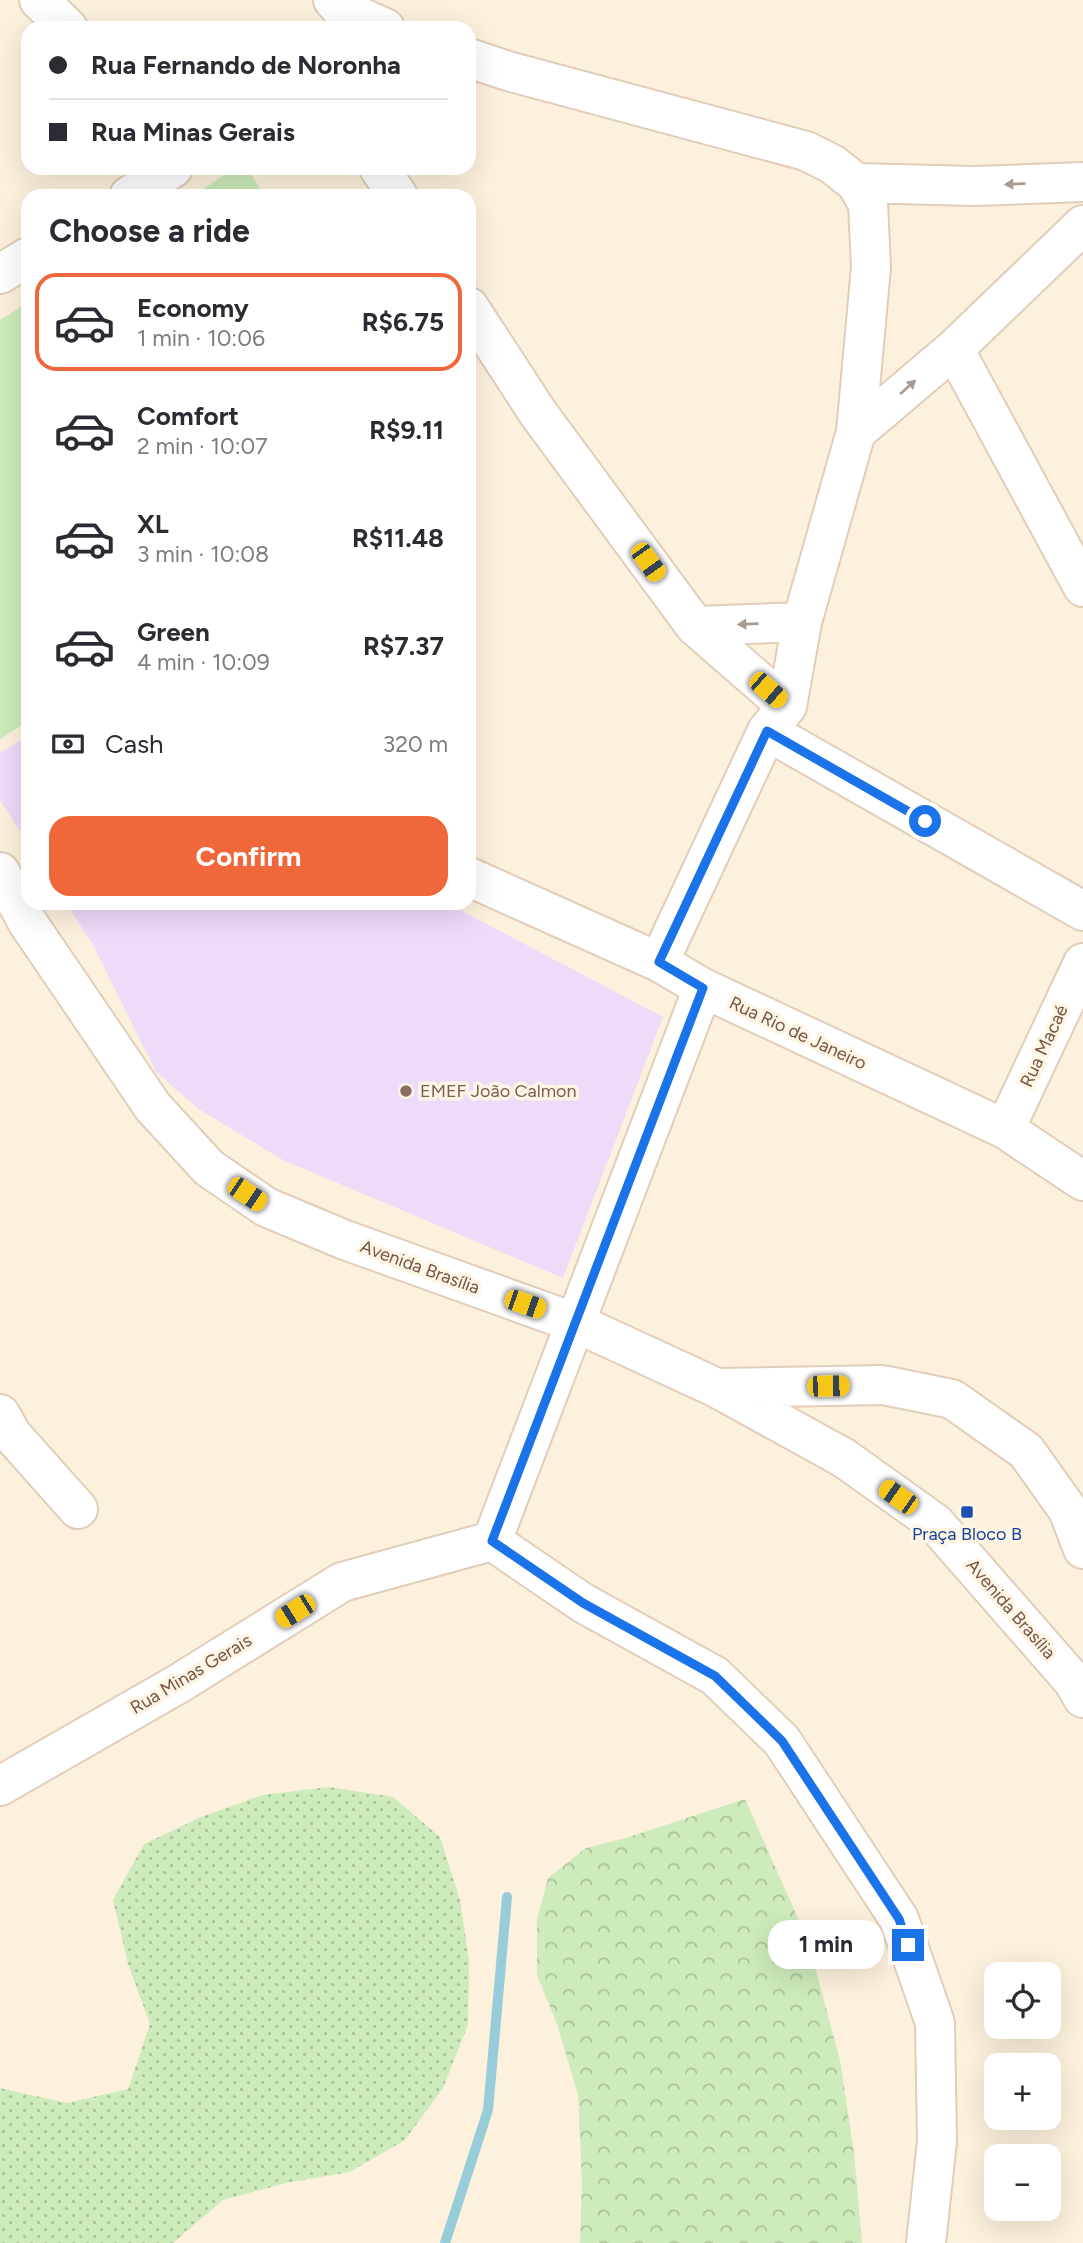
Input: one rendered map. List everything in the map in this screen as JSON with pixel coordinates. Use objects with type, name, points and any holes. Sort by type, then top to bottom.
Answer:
[{"type":"street","points":[[39,0],[61,21]]},
{"type":"street","points":[[331,12],[361,21]]},
{"type":"street","points":[[476,60],[806,151],[832,164],[856,183],[868,204],[872,241],[856,432],[777,719],[659,962]]},
{"type":"street","points":[[140,189],[162,175]]},
{"type":"street","points":[[856,183],[975,186],[1083,182]]},
{"type":"street","points":[[856,432],[954,349],[1083,225]]},
{"type":"street","points":[[0,274],[21,261]]},
{"type":"street","points":[[476,318],[538,413],[695,626],[777,719],[1083,911]]},
{"type":"street","points":[[954,349],[1083,587]]},
{"type":"street","points":[[695,626],[802,622]]},
{"type":"street","name":"Avenida Brasília","points":[[0,872],[14,931],[153,1107],[209,1168],[266,1207],[345,1240],[576,1323],[717,1388],[844,1458],[935,1523],[1073,1681],[1083,1698]]},
{"type":"street","name":"Rua Rio de Janeiro","points":[[476,880],[659,962],[703,988],[1005,1129],[1083,1181]]},
{"type":"street","name":"Rua Macaé","points":[[1005,1129],[1083,962]]},
{"type":"street","points":[[703,988],[492,1541],[583,1603],[715,1676],[782,1741],[899,1919],[935,2023],[937,2141],[926,2243]]},
{"type":"street","points":[[717,1388],[883,1385],[952,1399],[1026,1451],[1068,1510],[1083,1549]]},
{"type":"street","points":[[0,1414],[12,1435],[78,1509]]},
{"type":"street","name":"Rua Minas Gerais","points":[[0,1786],[178,1684],[342,1581],[492,1541]]},
{"type":"shaded area","points":[[21,740],[21,833],[0,800],[0,753]]},
{"type":"shaded area","name":"EMEF João Calmon","points":[[70,910],[460,910],[663,1017],[563,1278],[283,1160],[200,1110],[156,1072],[93,945]]},
{"type":"green space","points":[[224,175],[252,175],[260,189],[203,189]]},
{"type":"green space","points":[[21,306],[21,726],[0,739],[0,320]]},
{"type":"green space","points":[[329,1787],[393,1797],[440,1837],[460,1900],[469,1961],[468,2025],[443,2088],[405,2140],[350,2172],[286,2183],[223,2200],[173,2243],[0,2243],[0,2088],[67,2103],[128,2089],[150,2024],[128,1964],[113,1900],[144,1844],[201,1817],[262,1795]]},
{"type":"green space","points":[[745,1799],[808,1941],[840,2060],[854,2153],[862,2243],[580,2243],[582,2181],[578,2095],[557,2024],[537,1975],[537,1919],[548,1878],[586,1848],[629,1837]]},
{"type":"waterway","points":[[445,2243],[488,2110],[507,1897]]},
{"type":"place","name":"EMEF João Calmon","points":[[406,1091]]},
{"type":"place","name":"Praça Bloco B","points":[[967,1512]]},
{"type":"route","points":[[908,1945],[899,1919],[782,1741],[715,1676],[583,1603],[492,1541],[703,988],[659,962],[767,731],[925,821]]}]
